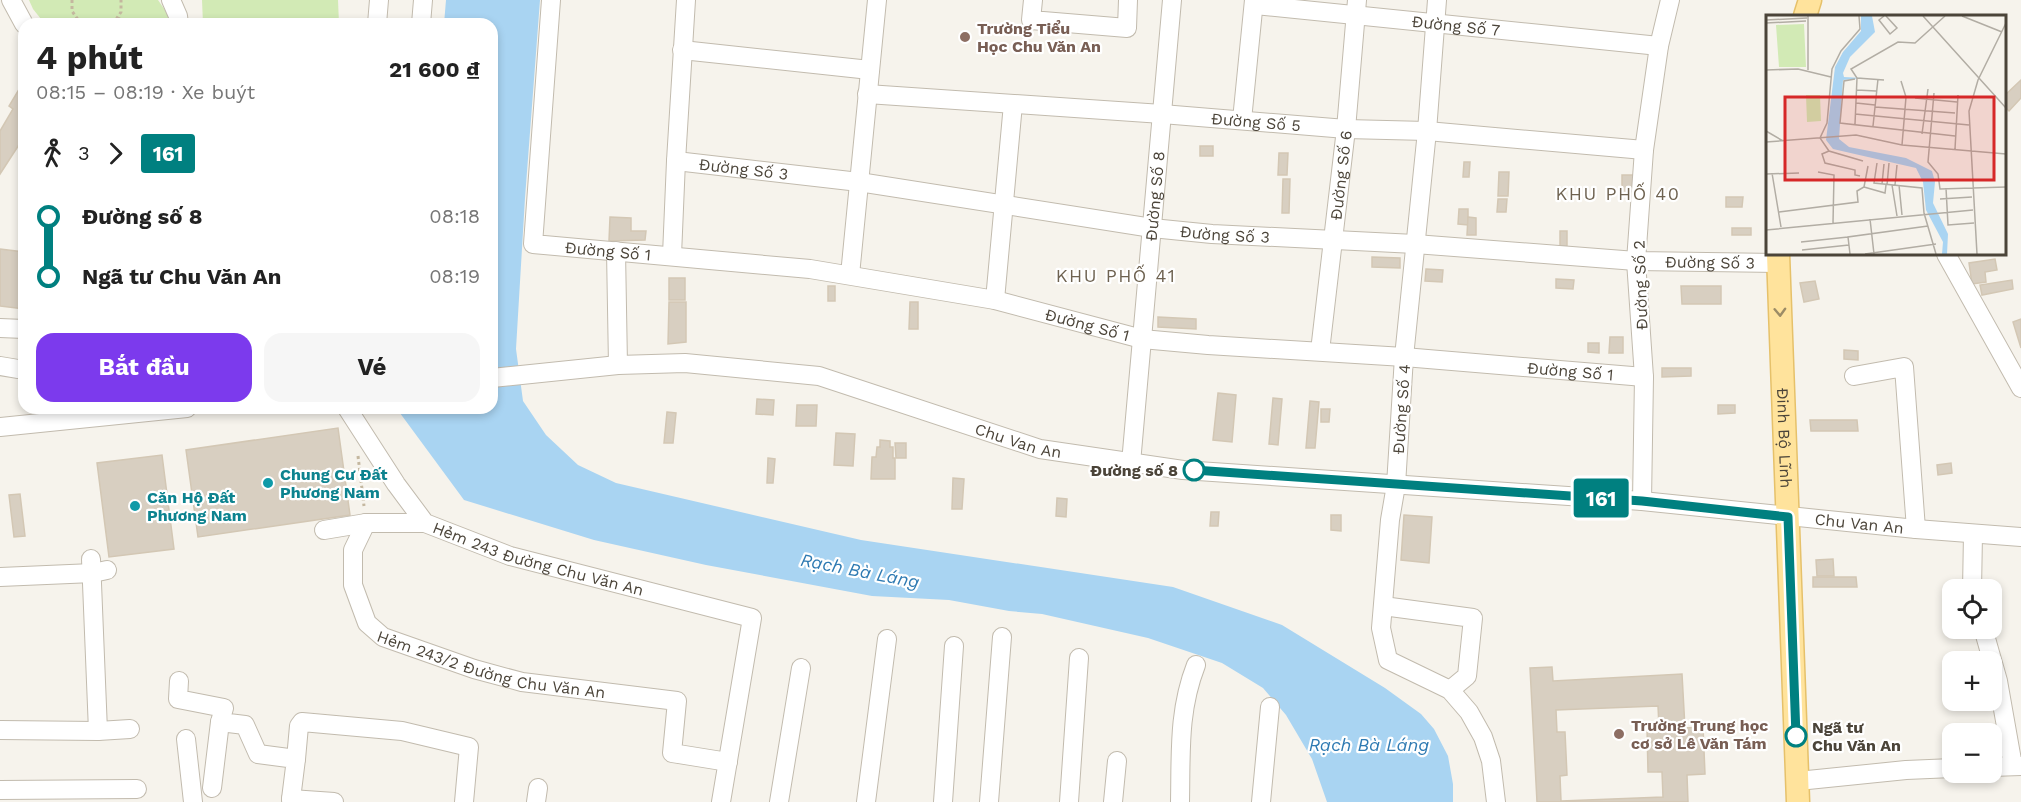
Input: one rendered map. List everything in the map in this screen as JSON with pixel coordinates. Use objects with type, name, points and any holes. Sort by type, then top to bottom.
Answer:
[{"type":"main road","points":[[1805,15],[1810,0]]},
{"type":"main road","name":"Đinh Bộ Lĩnh","points":[[1778,258],[1798,792]]},
{"type":"street","points":[[10,0],[20,18]]},
{"type":"street","points":[[171,0],[178,18]]},
{"type":"street","points":[[378,18],[379,0]]},
{"type":"street","points":[[422,18],[423,0]]},
{"type":"street","name":"Đường Số 1","points":[[551,0],[533,244],[810,268],[995,300],[1142,339],[1404,357],[1644,377]]},
{"type":"street","points":[[672,255],[686,0]]},
{"type":"street","points":[[850,276],[877,0]]},
{"type":"street","points":[[1033,0],[1031,20],[1127,28],[1128,0]]},
{"type":"street","name":"Đường Số 8","points":[[1131,463],[1172,0]]},
{"type":"street","name":"Đường Số 4","points":[[1437,0],[1427,131],[1404,357],[1396,485],[1390,520],[1381,628],[1388,660],[1450,690],[1469,712],[1483,737],[1491,761],[1496,802]]},
{"type":"street","name":"Đường Số 2","points":[[1642,501],[1644,377],[1636,261],[1644,150],[1659,46],[1670,0]]},
{"type":"street","points":[[1242,120],[1255,3]]},
{"type":"street","name":"Đường Số 7","points":[[1255,3],[1357,8],[1435,23],[1659,46]]},
{"type":"street","name":"Đường Số 6","points":[[1320,351],[1334,241],[1357,8]]},
{"type":"street","points":[[682,50],[870,70]]},
{"type":"street","name":"Đường Số 5","points":[[867,94],[1346,129],[1427,131],[1644,150]]},
{"type":"street","points":[[995,300],[1013,104]]},
{"type":"street","name":"Đường Số 3","points":[[676,161],[859,182],[1152,228],[1212,234],[1415,244],[1636,261],[1778,258]]},
{"type":"street","points":[[616,251],[618,365]]},
{"type":"street","points":[[1947,255],[2021,388]]},
{"type":"street","points":[[0,328],[18,329]]},
{"type":"street","name":"Chu Van An","points":[[498,377],[618,365],[685,363],[819,376],[1040,449],[1183,470],[1642,501],[1788,517],[2021,537]]},
{"type":"street","points":[[0,366],[18,369]]},
{"type":"street","points":[[1854,376],[1904,367],[1917,529]]},
{"type":"street","points":[[0,428],[116,414]]},
{"type":"street","name":"Hẻm 243 Đường Chu Văn An","points":[[351,414],[425,524],[510,556],[752,618],[728,762]]},
{"type":"street","points":[[324,530],[366,523],[425,524]]},
{"type":"street","name":"Hẻm 243/2 Đường Chu Văn An","points":[[366,523],[353,550],[353,585],[367,623],[383,637],[474,669],[522,682],[677,701],[672,753],[728,762]]},
{"type":"street","points":[[1972,579],[1973,534]]},
{"type":"street","points":[[0,577],[97,567],[98,731]]},
{"type":"street","points":[[1383,606],[1473,618],[1467,676],[1450,690]]},
{"type":"street","points":[[989,802],[1002,637]]},
{"type":"street","points":[[867,802],[887,639]]},
{"type":"street","points":[[1986,639],[2017,766],[2002,767]]},
{"type":"street","points":[[944,802],[954,646]]},
{"type":"street","points":[[1069,802],[1079,658]]},
{"type":"street","points":[[1180,802],[1182,717],[1186,690],[1196,665]]},
{"type":"street","points":[[779,802],[801,668]]},
{"type":"street","points":[[179,681],[178,699],[224,708],[220,722],[212,788]]},
{"type":"street","points":[[1261,802],[1270,708]]},
{"type":"street","points":[[220,722],[245,726],[258,754],[296,759]]},
{"type":"street","points":[[334,802],[289,801],[300,723],[321,722],[402,731],[469,747],[464,802]]},
{"type":"street","points":[[0,730],[130,729]]},
{"type":"street","points":[[186,739],[193,802]]},
{"type":"street","points":[[1113,802],[1117,761]]},
{"type":"street","points":[[721,802],[728,762]]},
{"type":"street","points":[[1798,792],[1906,770],[1942,768]]},
{"type":"street","points":[[0,790],[137,789]]},
{"type":"path","points":[[72,0],[72,11],[77,18]]},
{"type":"path","points":[[118,18],[121,12],[121,0]]},
{"type":"path","points":[[357,451],[366,523]]},
{"type":"green space","points":[[29,0],[158,0],[169,18],[40,18]]},
{"type":"green space","points":[[202,0],[338,0],[339,18],[203,18]]},
{"type":"water","name":"Rạch Bà Láng","points":[[446,0],[540,0],[516,349],[523,401],[546,435],[578,465],[616,483],[861,540],[1173,587],[1282,625],[1385,688],[1421,714],[1434,729],[1448,756],[1453,784],[1453,802],[1327,802],[1312,759],[1286,715],[1263,688],[1222,663],[1148,638],[1042,614],[1009,611],[949,600],[872,596],[706,565],[594,540],[464,500],[401,414],[498,414],[498,18],[444,18]]},
{"type":"building","points":[[2021,80],[2021,98],[2009,111],[2006,108],[2006,94]]},
{"type":"building","points":[[18,91],[18,146],[0,174],[0,131],[13,109],[9,106]]},
{"type":"building","points":[[1200,146],[1213,146],[1213,156],[1200,156]]},
{"type":"building","points":[[1279,153],[1288,153],[1287,175],[1278,175]]},
{"type":"building","points":[[1464,162],[1470,162],[1469,177],[1463,177]]},
{"type":"building","points":[[1499,172],[1509,172],[1508,196],[1498,196]]},
{"type":"building","points":[[1622,175],[1633,175],[1633,192],[1622,192]]},
{"type":"building","points":[[1283,179],[1290,179],[1289,213],[1282,213]]},
{"type":"building","points":[[1726,197],[1743,197],[1742,207],[1726,207]]},
{"type":"building","points":[[1498,199],[1507,199],[1506,212],[1497,212]]},
{"type":"building","points":[[1459,209],[1468,209],[1468,225],[1458,224]]},
{"type":"building","points":[[610,217],[631,218],[631,231],[646,231],[645,240],[609,241]]},
{"type":"building","points":[[1468,217],[1476,218],[1476,235],[1467,235]]},
{"type":"building","points":[[1732,228],[1751,228],[1751,235],[1732,235]]},
{"type":"building","points":[[1560,231],[1567,231],[1567,246],[1560,246]]},
{"type":"building","points":[[0,249],[18,251],[18,308],[0,306]]},
{"type":"building","points":[[1372,257],[1400,258],[1400,268],[1372,267]]},
{"type":"building","points":[[1995,259],[1997,270],[1985,272],[1986,282],[1972,284],[1969,263]]},
{"type":"building","points":[[1426,269],[1443,270],[1442,282],[1425,281]]},
{"type":"building","points":[[669,278],[685,278],[685,300],[669,300]]},
{"type":"building","points":[[1556,279],[1574,280],[1573,289],[1556,288]]},
{"type":"building","points":[[2012,280],[2013,289],[1982,295],[1980,285]]},
{"type":"building","points":[[1815,281],[1819,299],[1804,302],[1800,283]]},
{"type":"building","points":[[828,286],[835,286],[835,301],[828,301]]},
{"type":"building","points":[[1681,286],[1721,286],[1721,304],[1682,304]]},
{"type":"building","points":[[669,302],[686,302],[686,342],[668,344]]},
{"type":"building","points":[[910,302],[918,302],[918,329],[909,329]]},
{"type":"building","points":[[1158,317],[1196,319],[1196,329],[1158,327]]},
{"type":"building","points":[[2021,319],[2021,348],[2013,322]]},
{"type":"building","points":[[1610,337],[1623,337],[1623,353],[1609,353]]},
{"type":"building","points":[[1588,343],[1599,343],[1599,353],[1588,352]]},
{"type":"building","points":[[1844,350],[1858,351],[1858,360],[1844,359]]},
{"type":"building","points":[[1662,368],[1691,368],[1691,376],[1662,377]]},
{"type":"building","points":[[1218,393],[1236,395],[1232,442],[1213,440]]},
{"type":"building","points":[[1273,398],[1282,399],[1278,445],[1269,444]]},
{"type":"building","points":[[757,399],[774,400],[773,415],[756,414]]},
{"type":"building","points":[[1310,401],[1319,402],[1315,448],[1306,448]]},
{"type":"building","points":[[797,405],[817,405],[816,426],[796,426]]},
{"type":"building","points":[[1718,405],[1735,405],[1735,413],[1718,414]]},
{"type":"building","points":[[1321,409],[1330,409],[1329,422],[1321,422]]},
{"type":"building","points":[[667,412],[676,413],[673,443],[664,443]]},
{"type":"building","points":[[1810,420],[1857,420],[1858,431],[1811,431]]},
{"type":"building","name":"Chung Cư Đất Phương Nam","points":[[338,428],[350,515],[198,537],[186,450]]},
{"type":"building","points":[[836,433],[855,434],[853,466],[834,465]]},
{"type":"building","points":[[880,440],[890,441],[890,447],[893,447],[895,479],[871,479],[872,457],[876,457]]},
{"type":"building","points":[[895,443],[906,443],[906,458],[896,458]]},
{"type":"building","name":"Căn Hộ Đất Phương Nam","points":[[162,455],[174,549],[109,557],[97,463]]},
{"type":"building","points":[[768,458],[775,459],[773,483],[767,483]]},
{"type":"building","points":[[1951,463],[1952,473],[1938,475],[1937,465]]},
{"type":"building","points":[[953,478],[964,479],[962,509],[952,509]]},
{"type":"building","points":[[20,494],[25,536],[14,537],[9,495]]},
{"type":"building","points":[[1057,498],[1067,499],[1066,517],[1056,516]]},
{"type":"building","points":[[1211,512],[1219,512],[1218,526],[1210,526]]},
{"type":"building","points":[[1331,515],[1341,515],[1341,531],[1331,530]]},
{"type":"building","points":[[1404,515],[1432,517],[1429,563],[1401,560]]},
{"type":"building","points":[[1833,559],[1834,576],[1817,576],[1816,560]]},
{"type":"building","points":[[1813,577],[1856,577],[1857,587],[1813,587]]},
{"type":"building","points":[[1552,667],[1553,681],[1682,674],[1685,728],[1703,727],[1705,774],[1687,775],[1688,802],[1537,802],[1530,668]],"holes":[[[1658,706],[1659,727],[1647,728],[1648,772],[1662,772],[1663,797],[1561,801],[1560,776],[1567,775],[1565,732],[1557,732],[1556,710]]]},
{"type":"bus line","name":"161","points":[[1194,470],[1642,501],[1788,517],[1796,736]]},
{"type":"place","name":"Trường Tiểu Học Chu Văn An","points":[[965,37]]},
{"type":"place","name":"Đường số 8","points":[[1194,470]]},
{"type":"place","name":"Chung Cư Đất Phương Nam","points":[[268,483]]},
{"type":"place","name":"Căn Hộ Đất Phương Nam","points":[[135,506]]},
{"type":"place","name":"Trường Trung học cơ sở Lê Văn Tám","points":[[1619,734]]},
{"type":"place","name":"Ngã tư Chu Văn An","points":[[1796,736]]},
{"type":"district","name":"KHU PHỐ 40","points":[[1618,194]]},
{"type":"district","name":"KHU PHỐ 41","points":[[1116,276]]}]
